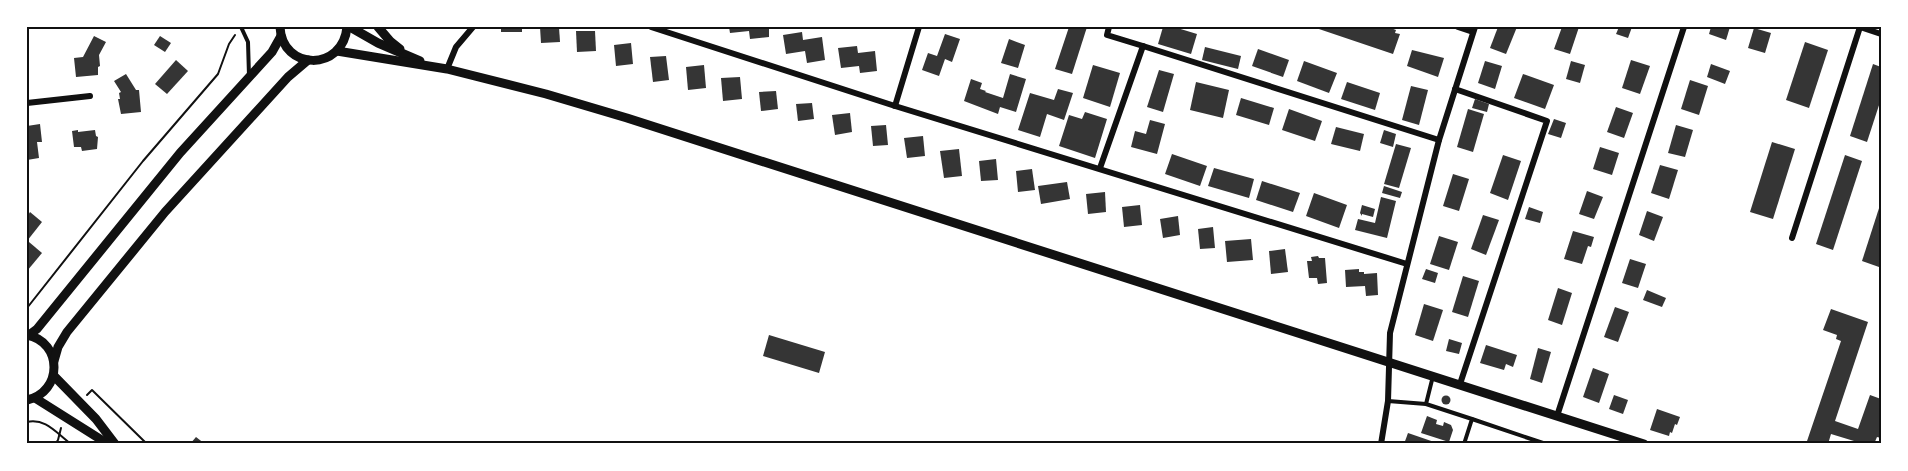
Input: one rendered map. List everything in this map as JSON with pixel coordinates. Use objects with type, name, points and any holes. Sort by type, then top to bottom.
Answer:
[{"type":"street","points":[[280,32],[291,52],[308,60],[324,59],[337,51],[343,43],[348,27],[409,57],[433,66]]},
{"type":"street","points":[[378,27],[409,57]]},
{"type":"street","points":[[447,69],[456,47],[473,27]]},
{"type":"street","points":[[651,27],[895,106],[1407,264]]},
{"type":"street","points":[[895,106],[919,27]]},
{"type":"street","points":[[1109,27],[1107,35],[1439,140]]},
{"type":"street","points":[[1381,444],[1388,401],[1390,333],[1439,140],[1474,29],[1458,27]]},
{"type":"street","points":[[1557,416],[1683,27]]},
{"type":"street","points":[[1792,238],[1860,27],[1881,34]]},
{"type":"street","points":[[28,335],[37,329],[180,153],[273,52],[280,32]]},
{"type":"street","points":[[1101,168],[1143,46]]},
{"type":"street","points":[[337,51],[433,66],[546,94],[669,131],[1644,444]]},
{"type":"street","points":[[108,444],[31,399],[47,389],[54,376],[54,361],[58,347],[67,332],[141,240],[288,77],[308,60]]},
{"type":"street","points":[[1455,89],[1547,121],[1460,384]]},
{"type":"street","points":[[27,103],[90,96]]},
{"type":"street","points":[[28,335],[46,345],[54,361]]},
{"type":"street","points":[[54,376],[96,418],[115,444]]},
{"type":"lane","points":[[241,27],[250,53],[248,80]]},
{"type":"lane","points":[[1426,404],[1433,375]]},
{"type":"lane","points":[[1388,401],[1426,404],[1546,444]]},
{"type":"lane","points":[[1464,444],[1472,419]]},
{"type":"path","points":[[27,308],[143,161],[218,74],[232,39],[241,27]]},
{"type":"path","points":[[92,390],[147,444]]},
{"type":"path","points":[[27,422],[41,421],[70,444]]},
{"type":"path","points":[[55,444],[60,436]]},
{"type":"building","points":[[501,27],[522,27],[522,32],[501,32]]},
{"type":"building","points":[[540,27],[559,27],[560,42],[541,43]]},
{"type":"building","points":[[729,27],[769,27],[769,37],[750,39],[749,31],[730,33]]},
{"type":"building","points":[[1069,27],[1087,27],[1072,74],[1055,69]]},
{"type":"building","points":[[1163,27],[1174,27],[1197,34],[1191,54],[1158,44]]},
{"type":"building","points":[[1313,27],[1388,27],[1400,34],[1393,54]]},
{"type":"building","points":[[1498,27],[1517,27],[1506,54],[1490,48]]},
{"type":"building","points":[[1562,27],[1579,27],[1570,54],[1554,49]]},
{"type":"building","points":[[1619,27],[1632,27],[1628,38],[1616,34]]},
{"type":"building","points":[[1711,27],[1730,27],[1726,40],[1709,34]]},
{"type":"building","points":[[1754,28],[1771,33],[1765,53],[1748,48]]},
{"type":"building","points":[[576,31],[595,31],[596,51],[577,52]]},
{"type":"building","points":[[802,32],[803,40],[822,37],[825,60],[807,63],[805,51],[786,54],[783,35]]},
{"type":"building","points":[[945,34],[960,39],[952,62],[945,59],[939,76],[922,70],[928,53],[937,56]]},
{"type":"building","points":[[94,36],[106,42],[99,55],[98,75],[76,77],[74,58],[83,57]]},
{"type":"building","points":[[160,36],[171,43],[165,52],[154,45]]},
{"type":"building","points":[[1009,39],[1025,45],[1018,68],[1001,63]]},
{"type":"building","points":[[1805,42],[1828,50],[1809,108],[1786,100]]},
{"type":"building","points":[[631,43],[633,64],[616,66],[614,45]]},
{"type":"building","points":[[857,46],[858,53],[875,51],[877,71],[860,73],[859,66],[841,68],[838,48]]},
{"type":"building","points":[[1205,47],[1241,56],[1238,69],[1202,60]]},
{"type":"building","points":[[1258,49],[1289,60],[1283,77],[1252,66]]},
{"type":"building","points":[[1412,50],[1444,58],[1438,77],[1407,66]]},
{"type":"building","points":[[666,56],[669,80],[653,82],[650,57]]},
{"type":"building","points":[[176,60],[188,71],[167,94],[155,84]]},
{"type":"building","points":[[1631,60],[1650,66],[1640,94],[1622,88]]},
{"type":"building","points":[[1304,61],[1337,73],[1329,93],[1297,81]]},
{"type":"building","points":[[1485,61],[1502,66],[1495,89],[1478,83]]},
{"type":"building","points":[[1571,61],[1585,65],[1580,83],[1566,79]]},
{"type":"building","points":[[1711,64],[1730,71],[1725,84],[1707,77]]},
{"type":"building","points":[[1873,64],[1881,67],[1881,99],[1867,142],[1850,136]]},
{"type":"building","points":[[704,65],[706,88],[688,90],[686,67]]},
{"type":"building","points":[[1093,65],[1120,73],[1110,107],[1083,98]]},
{"type":"building","points":[[1159,70],[1174,74],[1163,112],[1147,107]]},
{"type":"building","points":[[126,74],[136,90],[139,90],[141,112],[121,114],[118,99],[120,99],[119,93],[121,92],[114,81]]},
{"type":"building","points":[[1010,74],[1026,79],[1016,112],[1000,107],[998,114],[964,101],[971,79],[982,83],[980,89],[985,92],[1003,98]]},
{"type":"building","points":[[1523,74],[1554,85],[1545,109],[1514,98]]},
{"type":"building","points":[[740,77],[742,99],[723,101],[721,78]]},
{"type":"building","points":[[1690,80],[1708,86],[1699,115],[1681,109]]},
{"type":"building","points":[[1196,82],[1229,90],[1223,118],[1190,110]]},
{"type":"building","points":[[1347,82],[1380,93],[1375,110],[1341,99]]},
{"type":"building","points":[[1411,86],[1428,90],[1419,125],[1402,120]]},
{"type":"building","points":[[1058,89],[1073,93],[1064,120],[1047,114],[1040,137],[1018,130],[1030,93],[1054,100]]},
{"type":"building","points":[[776,91],[778,109],[761,111],[759,92]]},
{"type":"building","points":[[1241,98],[1274,108],[1269,125],[1236,115]]},
{"type":"building","points":[[1475,99],[1489,104],[1487,112],[1472,108]]},
{"type":"building","points":[[812,103],[814,119],[798,121],[796,104]]},
{"type":"building","points":[[1616,107],[1633,113],[1624,138],[1607,132]]},
{"type":"building","points":[[1289,109],[1322,121],[1315,141],[1282,130]]},
{"type":"building","points":[[1468,109],[1484,114],[1473,152],[1457,147]]},
{"type":"building","points":[[1085,112],[1107,119],[1095,158],[1059,146],[1069,115],[1082,119]]},
{"type":"building","points":[[850,113],[852,132],[835,135],[832,115]]},
{"type":"building","points":[[1554,119],[1566,123],[1561,138],[1548,134]]},
{"type":"building","points":[[1150,120],[1165,124],[1157,154],[1131,147],[1135,131],[1146,134]]},
{"type":"building","points":[[40,124],[42,142],[37,142],[39,158],[27,160],[27,126]]},
{"type":"building","points":[[886,125],[888,145],[873,146],[871,126]]},
{"type":"building","points":[[1676,125],[1693,130],[1685,157],[1668,153]]},
{"type":"building","points":[[1336,127],[1364,134],[1360,151],[1331,144]]},
{"type":"building","points":[[78,130],[78,132],[95,130],[98,137],[97,149],[82,151],[81,147],[74,147],[72,131]]},
{"type":"building","points":[[1384,130],[1396,134],[1393,147],[1380,143]]},
{"type":"building","points":[[923,136],[925,156],[907,158],[904,138]]},
{"type":"building","points":[[1772,142],[1795,149],[1773,219],[1750,212]]},
{"type":"building","points":[[1396,144],[1411,148],[1399,188],[1384,184]]},
{"type":"building","points":[[1600,147],[1619,153],[1612,175],[1593,169]]},
{"type":"building","points":[[959,149],[962,176],[944,178],[940,151]]},
{"type":"building","points":[[1172,154],[1207,166],[1200,186],[1165,174]]},
{"type":"building","points":[[1503,155],[1521,161],[1508,200],[1490,193]]},
{"type":"building","points":[[1845,155],[1862,161],[1833,250],[1816,244]]},
{"type":"building","points":[[996,159],[998,180],[981,181],[979,161]]},
{"type":"building","points":[[1660,165],[1678,170],[1669,199],[1651,193]]},
{"type":"building","points":[[1214,168],[1254,179],[1249,198],[1208,186]]},
{"type":"building","points":[[1032,169],[1035,190],[1018,192],[1016,171]]},
{"type":"building","points":[[1453,174],[1469,179],[1459,211],[1443,206]]},
{"type":"building","points":[[1262,181],[1300,193],[1293,212],[1256,200]]},
{"type":"building","points":[[1067,182],[1070,199],[1041,204],[1038,186]]},
{"type":"building","points":[[1384,186],[1402,192],[1400,198],[1382,193]]},
{"type":"building","points":[[1587,191],[1603,197],[1594,219],[1579,214]]},
{"type":"building","points":[[1105,192],[1106,212],[1088,214],[1086,194]]},
{"type":"building","points":[[1314,193],[1347,205],[1339,228],[1306,216]]},
{"type":"building","points":[[1381,197],[1396,201],[1387,238],[1355,230],[1358,219],[1375,223]]},
{"type":"building","points":[[1881,202],[1881,260],[1879,267],[1862,261]]},
{"type":"building","points":[[1140,205],[1142,225],[1124,227],[1122,207]]},
{"type":"building","points":[[1362,205],[1375,209],[1373,217],[1362,214],[1362,216],[1360,213]]},
{"type":"building","points":[[1529,207],[1543,212],[1540,223],[1525,219]]},
{"type":"building","points":[[1647,211],[1663,217],[1654,241],[1639,235]]},
{"type":"building","points":[[30,212],[42,222],[27,241],[27,217]]},
{"type":"building","points":[[1483,215],[1499,220],[1486,255],[1471,249]]},
{"type":"building","points":[[1178,216],[1180,235],[1163,238],[1160,219]]},
{"type":"building","points":[[1213,227],[1215,248],[1200,249],[1198,229]]},
{"type":"building","points":[[1573,231],[1594,237],[1591,247],[1588,246],[1582,264],[1564,259]]},
{"type":"building","points":[[1439,236],[1458,242],[1449,270],[1430,264]]},
{"type":"building","points":[[1251,239],[1253,260],[1227,262],[1225,241]]},
{"type":"building","points":[[29,242],[42,253],[27,271],[27,245]]},
{"type":"building","points":[[1285,249],[1288,272],[1271,274],[1269,251]]},
{"type":"building","points":[[1311,257],[1325,258],[1327,283],[1318,284],[1317,278],[1309,278],[1307,261],[1312,261]]},
{"type":"building","points":[[1630,259],[1646,264],[1638,288],[1622,283]]},
{"type":"building","points":[[1359,269],[1359,272],[1364,272],[1364,274],[1377,273],[1378,295],[1366,296],[1365,286],[1346,287],[1345,270]]},
{"type":"building","points":[[1426,269],[1438,273],[1435,283],[1422,279]]},
{"type":"building","points":[[1463,276],[1479,281],[1468,317],[1452,312]]},
{"type":"building","points":[[1558,288],[1572,293],[1562,325],[1548,320]]},
{"type":"building","points":[[1647,290],[1666,298],[1662,307],[1643,300]]},
{"type":"building","points":[[1424,304],[1443,310],[1433,341],[1415,335]]},
{"type":"building","points":[[1615,307],[1629,312],[1618,342],[1604,337]]},
{"type":"building","points":[[1831,309],[1868,322],[1835,421],[1858,429],[1870,395],[1881,399],[1881,438],[1877,437],[1874,444],[1853,444],[1854,441],[1831,434],[1828,444],[1806,444],[1841,341],[1836,339],[1837,335],[1823,330]]},
{"type":"building","points":[[769,335],[825,352],[819,373],[763,356]]},
{"type":"building","points":[[1449,339],[1462,343],[1459,354],[1446,351]]},
{"type":"building","points":[[1486,345],[1517,355],[1513,367],[1506,364],[1504,370],[1480,363]]},
{"type":"building","points":[[1538,348],[1551,352],[1542,383],[1530,379]]},
{"type":"building","points":[[1593,368],[1609,374],[1599,403],[1583,397]]},
{"type":"building","points":[[1446,395],[1451,400],[1446,405],[1441,400]]},
{"type":"building","points":[[1614,395],[1628,400],[1623,414],[1609,409]]},
{"type":"building","points":[[1657,409],[1680,417],[1669,436],[1650,430]]},
{"type":"building","points":[[1427,416],[1437,420],[1436,424],[1443,426],[1444,422],[1451,425],[1453,430],[1449,442],[1421,433]]},
{"type":"building","points":[[1408,433],[1440,444],[1404,444]]},
{"type":"building","points":[[196,437],[205,444],[190,444]]}]
